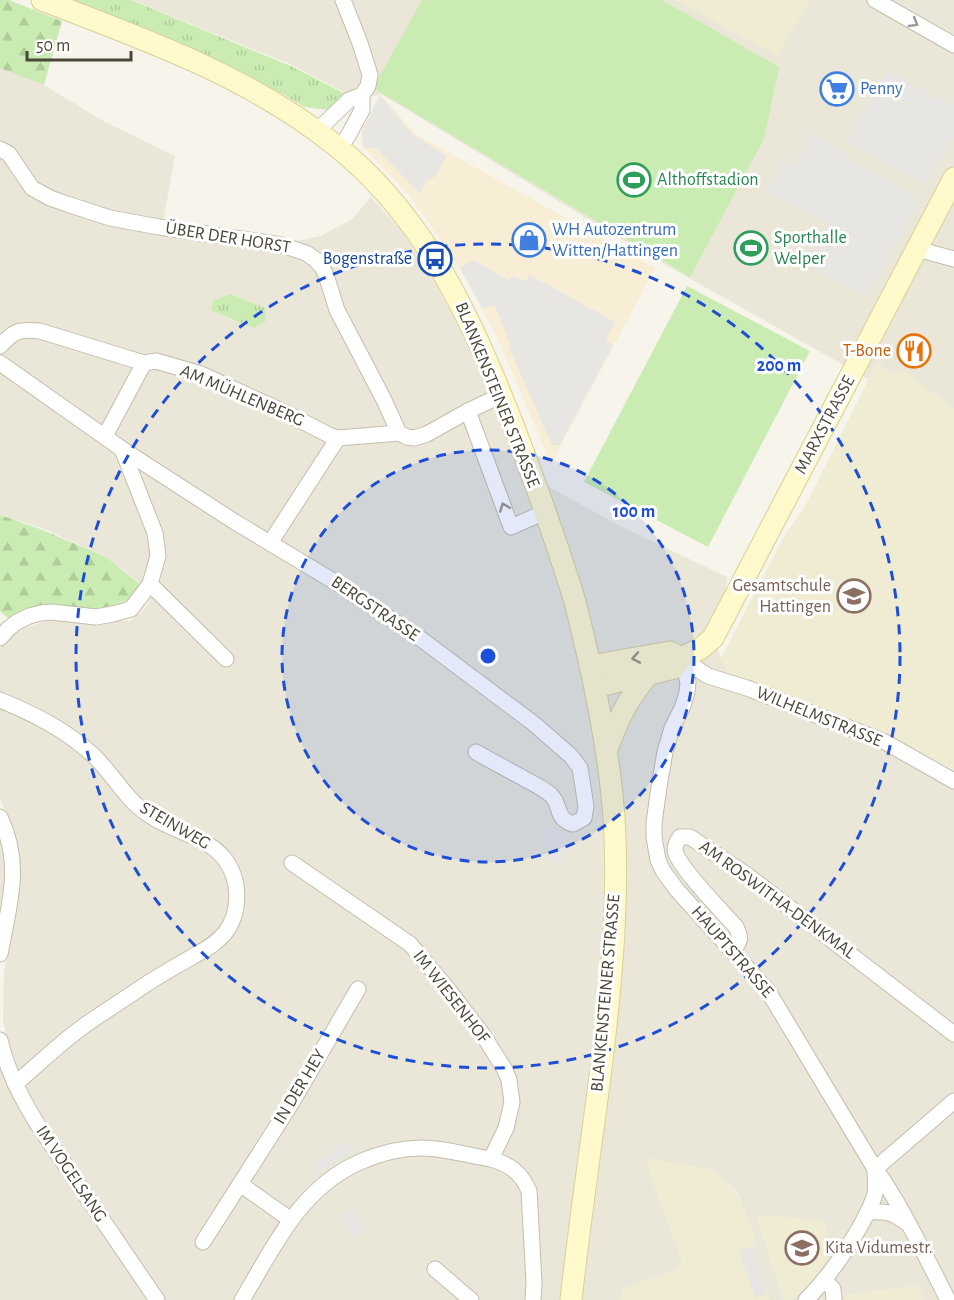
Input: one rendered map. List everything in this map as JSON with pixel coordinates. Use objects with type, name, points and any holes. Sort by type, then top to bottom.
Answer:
[{"type":"main road","name":"BLANKENSTEINER STRASSE","points":[[42,0],[153,43],[229,77],[276,103],[339,148],[385,192],[435,259],[459,300],[502,395],[574,598],[607,749],[614,819],[615,900],[610,989],[571,1300]]},
{"type":"main road","name":"MARXSTRASSE","points":[[595,687],[674,668],[681,658],[707,644],[713,638],[954,178]]},
{"type":"main road","points":[[590,666],[670,652],[681,658]]},
{"type":"main road","points":[[607,749],[622,710],[648,675]]},
{"type":"street","points":[[339,148],[362,110],[362,95],[368,86],[370,75],[343,0]]},
{"type":"street","points":[[874,0],[954,45]]},
{"type":"street","points":[[317,131],[349,100],[362,95]]},
{"type":"street","name":"ÜBER DER HORST","points":[[0,149],[9,154],[32,188],[67,204],[110,218],[282,245],[306,253],[316,260],[326,275],[337,310],[399,433]]},
{"type":"street","points":[[917,249],[954,259]]},
{"type":"street","name":"AM MÜHLENBERG","points":[[0,346],[12,333],[23,329],[40,330],[144,363],[156,361],[201,374],[338,438],[399,433]]},
{"type":"street","name":"BERGSTRASSE","points":[[0,363],[122,449],[335,582],[421,639],[493,692],[571,756],[580,768],[586,806],[584,818],[573,824],[562,819],[551,795],[476,752]]},
{"type":"street","points":[[105,436],[144,363]]},
{"type":"street","points":[[399,433],[414,438],[427,434],[502,395]]},
{"type":"street","name":"BLANKENSTEINER STRASSE","points":[[468,411],[511,527],[545,512]]},
{"type":"street","points":[[270,543],[338,438]]},
{"type":"street","points":[[0,638],[18,622],[41,613],[96,616],[131,609],[150,584],[158,556],[154,533],[122,449]]},
{"type":"street","points":[[150,584],[226,659]]},
{"type":"street","name":"WILHELMSTRASSE","points":[[681,658],[708,676],[747,688],[885,742],[954,781]]},
{"type":"street","name":"HAUPTSTRASSE","points":[[681,658],[688,682],[687,692],[665,752],[654,823],[655,848],[663,871],[677,890],[768,991],[875,1169],[883,1178],[948,1300]]},
{"type":"street","name":"STEINWEG","points":[[0,700],[44,719],[61,730],[93,755],[126,795],[148,815],[217,851],[232,874],[237,902],[231,925],[218,941],[87,1024],[15,1084]]},
{"type":"street","points":[[0,817],[9,838],[13,866],[10,904],[0,954]]},
{"type":"street","name":"AM ROSWITHA-DENKMAL","points":[[733,951],[739,942],[740,935],[736,927],[681,865],[675,850],[675,844],[680,837],[690,837],[747,875],[954,1034]]},
{"type":"street","name":"IM WIESENHOF","points":[[292,863],[410,944],[483,1035],[505,1070],[512,1102],[506,1128],[491,1159]]},
{"type":"street","name":"IN DER HEY","points":[[203,1242],[291,1104],[358,989]]},
{"type":"street","name":"IM VOGELSANG","points":[[0,1040],[15,1084],[38,1125],[157,1300]]},
{"type":"street","points":[[806,1300],[825,1280],[848,1249],[868,1212],[875,1193],[875,1169],[954,1101]]},
{"type":"street","points":[[243,1300],[291,1220],[323,1184],[338,1173],[370,1158],[390,1152],[420,1148],[491,1159],[504,1163],[518,1172],[525,1180],[529,1191],[533,1300]]},
{"type":"street","points":[[240,1184],[291,1220]]},
{"type":"street","points":[[868,1212],[893,1213],[910,1225]]},
{"type":"street","points":[[435,1269],[471,1300]]},
{"type":"street","points":[[825,1280],[833,1288],[834,1300]]},
{"type":"shaded area","points":[[132,0],[954,0],[954,427],[639,250],[381,94],[358,100],[292,65]]},
{"type":"shaded area","points":[[675,0],[809,0],[777,56]]},
{"type":"shaded area","points":[[0,68],[44,85],[105,122],[175,156],[163,223],[297,241],[321,236],[352,219],[371,197],[400,229],[429,272],[455,320],[526,474],[618,525],[727,577],[718,650],[727,673],[904,744],[954,771],[954,1300],[925,1300],[917,1285],[845,1296],[845,1300],[790,1300],[806,1287],[756,1215],[784,1300],[769,1300],[752,1246],[757,1244],[738,1194],[729,1184],[708,1169],[648,1159],[649,1170],[683,1262],[674,1271],[623,1289],[620,1300],[165,1300],[26,1096],[12,1058],[3,1020],[4,973],[18,890],[20,863],[13,829],[0,799],[0,648],[25,627],[52,620],[129,621],[142,612],[154,594],[106,557],[42,528],[0,515]]},
{"type":"shaded area","points":[[887,71],[952,105],[954,102],[954,134],[926,185],[846,141]]},
{"type":"shaded area","points":[[380,94],[416,134],[655,268],[551,464],[497,337],[465,277],[408,194],[362,146],[361,131]]},
{"type":"shaded area","points":[[380,95],[411,133],[447,156],[434,178],[428,180],[420,194],[377,149],[366,148],[363,145],[362,132]]},
{"type":"shaded area","points":[[810,134],[842,151],[851,159],[919,200],[867,297],[805,263],[828,223],[766,191],[783,160],[793,165]]},
{"type":"shaded area","points":[[471,261],[509,280],[513,276],[526,281],[530,275],[615,322],[606,340],[613,345],[560,445],[552,445],[511,352],[495,306],[482,308],[460,268]]},
{"type":"shaded area","name":"Gesamtschule Hattingen","points":[[877,362],[893,375],[901,369],[954,409],[954,770],[904,743],[727,674],[721,658],[785,535],[805,506]]},
{"type":"shaded area","points":[[545,828],[556,830],[562,837],[568,839],[564,864],[549,861],[552,846],[542,845]]},
{"type":"shaded area","points":[[0,830],[6,863],[0,918]]},
{"type":"shaded area","points":[[0,1062],[19,1110],[149,1300],[0,1300]]},
{"type":"shaded area","points":[[347,1141],[355,1152],[333,1163],[318,1176],[312,1166]]},
{"type":"shaded area","points":[[647,1158],[708,1169],[734,1189],[741,1201],[757,1244],[752,1247],[769,1300],[620,1300],[622,1289],[674,1271],[683,1262],[649,1170]]},
{"type":"shaded area","points":[[350,1208],[367,1227],[355,1237],[338,1218]]},
{"type":"shaded area","points":[[756,1215],[824,1221],[830,1246],[825,1263],[806,1287],[790,1300],[784,1300]]},
{"type":"shaded area","points":[[752,1246],[767,1294],[755,1298],[739,1251]]},
{"type":"shaded area","points":[[918,1285],[925,1300],[845,1300],[845,1296]]},
{"type":"green space","points":[[0,0],[9,0],[62,21],[44,85],[0,68]]},
{"type":"green space","points":[[70,0],[131,0],[293,67],[345,94],[328,110],[304,107],[283,94],[156,35]]},
{"type":"green space","name":"Althoffstadion","points":[[422,0],[662,0],[779,67],[764,139],[690,277],[373,88]]},
{"type":"green space","points":[[687,286],[810,351],[708,547],[584,482]]},
{"type":"green space","points":[[230,294],[265,308],[266,321],[254,328],[211,310],[213,301]]},
{"type":"green space","points":[[0,515],[106,557],[142,586],[131,599],[99,610],[9,619],[0,611]]},
{"type":"place","name":"Penny","points":[[837,89]]},
{"type":"place","name":"Althoffstadion","points":[[634,180]]},
{"type":"place","name":"WH Autozentrum Witten/Hattingen","points":[[529,240]]},
{"type":"place","name":"Sporthalle Welper","points":[[751,248]]},
{"type":"place","name":"Bogenstraße","points":[[435,259]]},
{"type":"place","name":"T-Bone","points":[[914,351]]},
{"type":"place","name":"Gesamtschule Hattingen","points":[[854,596]]},
{"type":"place","name":"Kita Vidumestr.","points":[[802,1248]]}]
